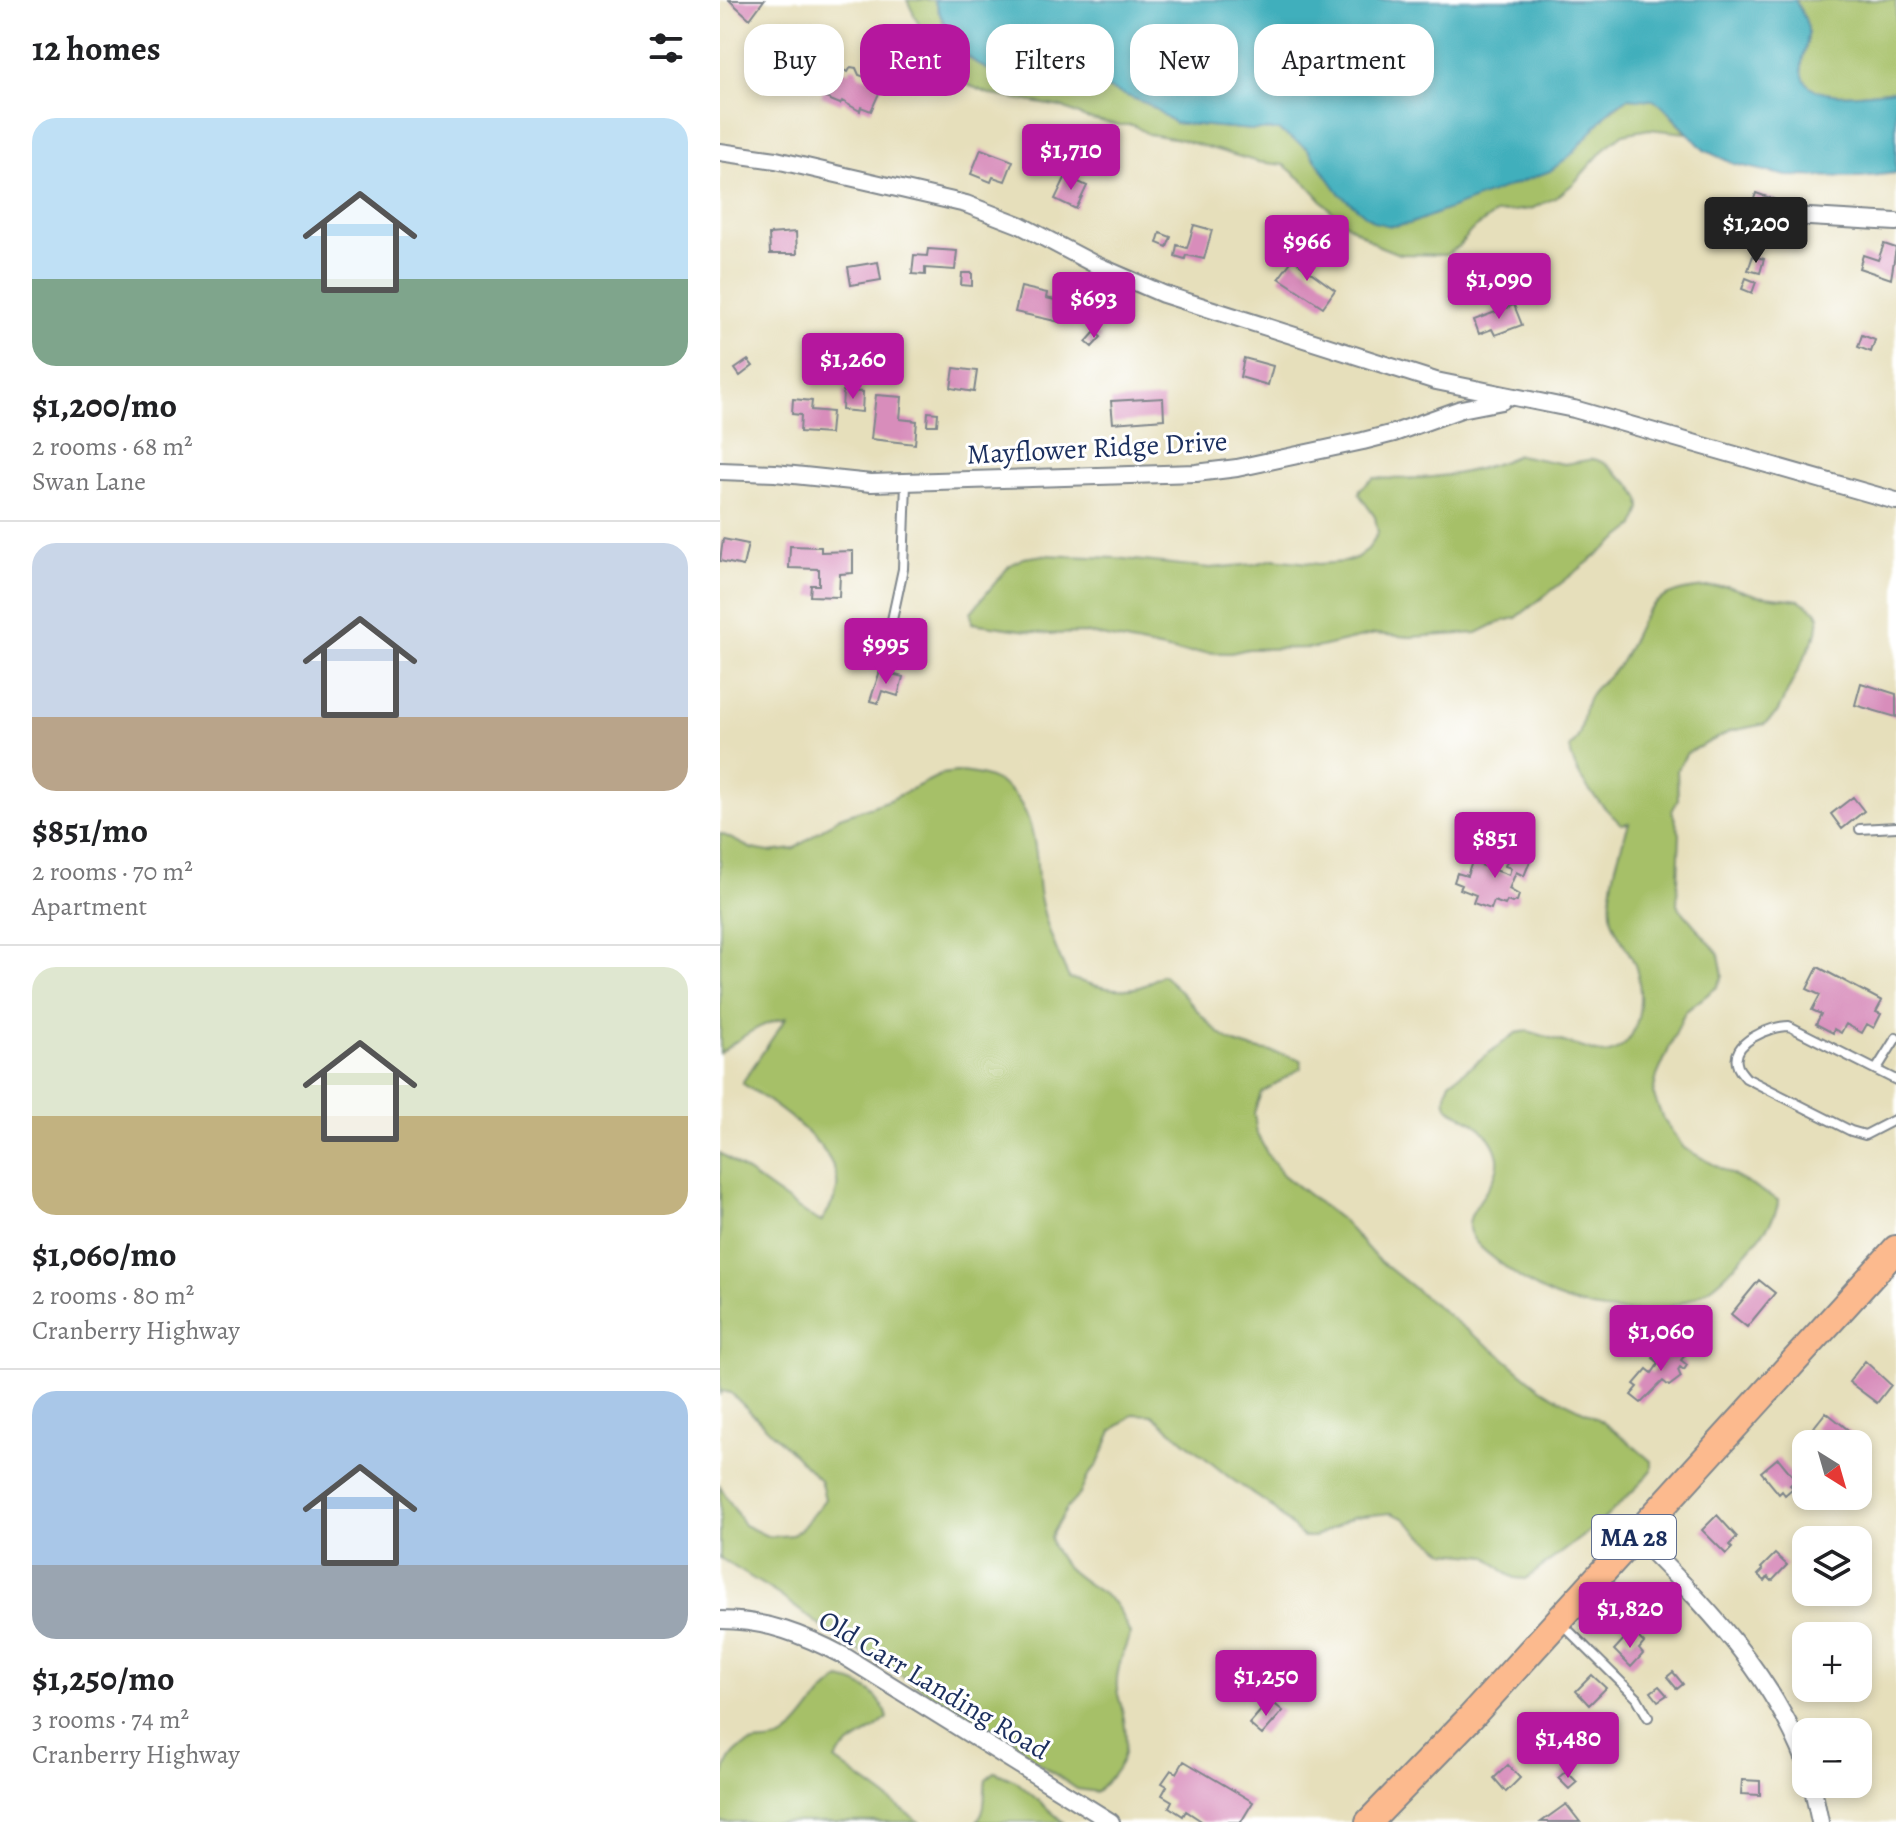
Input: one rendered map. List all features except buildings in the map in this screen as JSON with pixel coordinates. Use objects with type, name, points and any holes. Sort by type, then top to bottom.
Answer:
[{"type":"main road","name":"MA 28","points":[[1369,1822],[1559,1620],[1896,1249]]},
{"type":"street","name":"Mayflower Ridge Drive","points":[[720,152],[776,160],[966,204],[1020,225],[1109,272],[1163,294],[1436,381],[1574,409],[1896,501]]},
{"type":"street","points":[[1792,216],[1896,222]]},
{"type":"street","name":"Mayflower Ridge Drive","points":[[720,471],[871,483],[1196,473],[1237,468],[1363,441],[1472,406],[1515,399]]},
{"type":"street","points":[[1636,1536],[1702,1604],[1749,1659],[1792,1733]]},
{"type":"street","name":"Old Carr Landing Road","points":[[720,1620],[777,1627],[809,1638],[844,1656],[1111,1822]]},
{"type":"street","points":[[1815,1798],[1820,1822]]},
{"type":"lane","points":[[884,657],[903,569],[906,483]]},
{"type":"lane","points":[[1860,829],[1896,827]]},
{"type":"lane","points":[[1896,1080],[1789,1026],[1773,1026],[1748,1040],[1738,1053],[1738,1067],[1746,1078],[1851,1131],[1865,1135],[1896,1119]]},
{"type":"lane","points":[[1876,1070],[1896,1038]]},
{"type":"lane","points":[[1559,1620],[1637,1698],[1648,1717]]},
{"type":"green space","points":[[907,0],[934,0],[944,24],[919,24]]},
{"type":"green space","points":[[1795,0],[1896,0],[1896,90],[1842,95],[1815,89],[1806,82],[1802,66],[1808,30]]},
{"type":"green space","points":[[970,59],[986,69],[986,92],[970,86]]},
{"type":"green space","points":[[1114,91],[1148,104],[1175,123],[1278,130],[1307,148],[1340,194],[1391,226],[1409,224],[1514,183],[1629,98],[1653,100],[1662,105],[1686,133],[1649,129],[1623,134],[1557,197],[1531,209],[1496,213],[1446,255],[1399,254],[1379,246],[1337,217],[1307,184],[1284,165],[1258,162],[1179,139],[1148,134],[1133,125],[1086,118],[1061,107],[998,96],[1114,96]]},
{"type":"green space","points":[[1518,455],[1564,464],[1594,459],[1605,463],[1631,485],[1640,499],[1641,508],[1635,526],[1516,618],[1477,633],[1410,637],[1375,634],[1316,648],[1248,649],[1231,653],[1178,652],[1087,633],[1049,634],[972,623],[971,612],[1009,566],[1023,558],[1044,555],[1115,558],[1210,568],[1255,564],[1273,559],[1319,564],[1345,562],[1368,549],[1378,533],[1375,517],[1359,494],[1360,489],[1374,478],[1448,475]]},
{"type":"green space","points":[[1727,586],[1756,595],[1799,600],[1819,616],[1817,632],[1777,713],[1765,724],[1731,731],[1687,753],[1677,770],[1678,800],[1672,811],[1680,834],[1677,905],[1719,954],[1723,976],[1717,987],[1685,1012],[1657,1076],[1653,1093],[1663,1119],[1684,1148],[1778,1200],[1778,1206],[1752,1246],[1711,1288],[1681,1303],[1656,1310],[1604,1310],[1553,1296],[1530,1284],[1487,1253],[1473,1238],[1469,1223],[1495,1174],[1497,1154],[1480,1127],[1449,1108],[1446,1104],[1447,1092],[1450,1082],[1516,1033],[1528,1031],[1603,1054],[1616,1050],[1633,1033],[1640,1007],[1639,980],[1634,961],[1615,927],[1611,913],[1611,890],[1629,823],[1621,824],[1589,789],[1576,769],[1570,747],[1581,730],[1589,697],[1618,666],[1651,607],[1670,594]]},
{"type":"green space","points":[[956,772],[990,778],[1003,785],[1022,806],[1033,836],[1045,918],[1069,978],[1107,988],[1127,989],[1145,985],[1162,975],[1225,1038],[1243,1046],[1301,1060],[1301,1068],[1261,1093],[1254,1113],[1257,1134],[1283,1175],[1344,1222],[1376,1258],[1533,1382],[1598,1419],[1652,1462],[1652,1470],[1642,1482],[1600,1523],[1526,1579],[1515,1578],[1487,1556],[1446,1552],[1404,1518],[1391,1513],[1353,1517],[1315,1537],[1303,1537],[1268,1504],[1230,1478],[1152,1415],[1134,1414],[1112,1431],[1098,1464],[1050,1537],[1066,1567],[1114,1603],[1130,1634],[1117,1675],[1125,1749],[1119,1766],[1097,1792],[1077,1789],[993,1732],[946,1709],[920,1687],[834,1636],[779,1595],[720,1558],[720,1486],[744,1525],[769,1537],[792,1535],[802,1528],[825,1499],[820,1480],[731,1393],[722,1391],[720,1394],[720,1153],[821,1222],[835,1197],[837,1178],[831,1161],[805,1130],[742,1083],[786,1018],[759,1027],[720,1053],[720,833],[752,849],[769,852],[794,849],[840,817],[890,800],[942,774]]},
{"type":"green space","points":[[841,1679],[857,1684],[876,1697],[887,1718],[846,1748],[835,1760],[919,1822],[720,1822],[724,1775],[732,1756],[749,1744],[785,1737],[825,1691]]},
{"type":"green space","points":[[995,1772],[1016,1781],[1063,1822],[977,1822],[984,1806],[986,1779]]},
{"type":"water","points":[[934,0],[1795,0],[1808,30],[1802,66],[1806,82],[1815,89],[1842,95],[1896,90],[1896,173],[1861,177],[1787,176],[1734,164],[1704,150],[1662,105],[1653,100],[1628,98],[1612,108],[1571,155],[1550,171],[1409,224],[1391,226],[1374,222],[1340,194],[1307,148],[1278,130],[1175,123],[1148,104],[1114,91],[1114,24],[986,24],[986,68],[970,58],[970,24],[944,23]]}]
